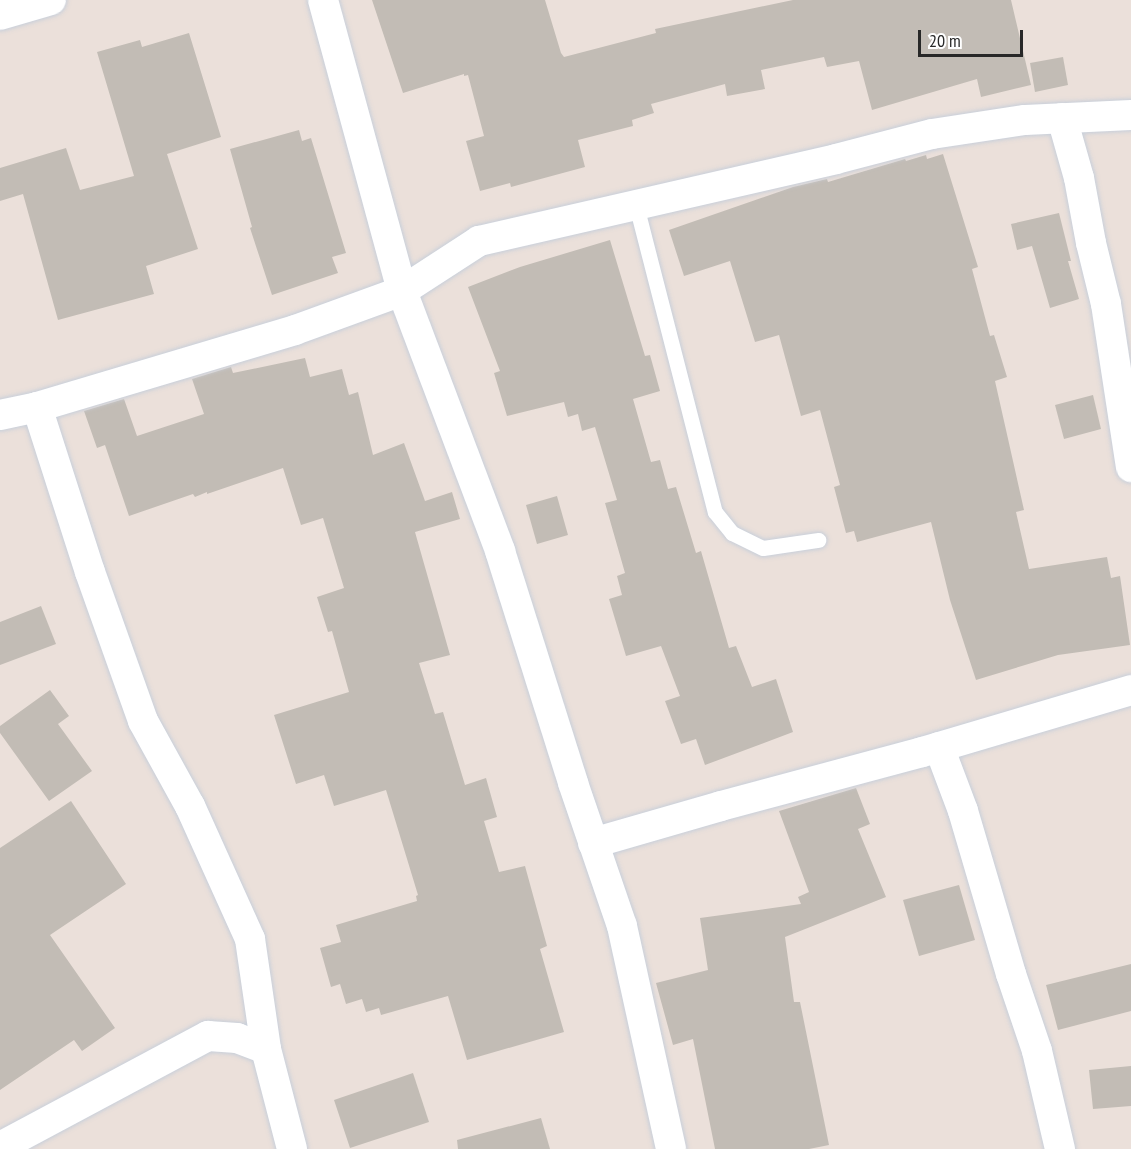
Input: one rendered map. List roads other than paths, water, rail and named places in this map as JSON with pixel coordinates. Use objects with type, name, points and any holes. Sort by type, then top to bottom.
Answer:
[{"type":"street","points":[[0,15],[51,0]]},
{"type":"street","points":[[323,0],[402,291],[500,551],[593,843],[622,926],[671,1149]]},
{"type":"street","points":[[0,415],[37,407],[295,330],[402,291],[479,241],[836,159],[932,134],[1062,117],[1131,115]]},
{"type":"street","points":[[1062,117],[1079,178],[1091,243],[1106,304],[1127,424],[1131,467]]},
{"type":"street","points":[[37,407],[90,572],[143,721],[190,806],[250,939],[266,1049],[292,1149]]},
{"type":"street","points":[[593,843],[939,747],[1131,690]]},
{"type":"street","points":[[939,747],[963,811],[1011,974],[1037,1051],[1060,1149]]},
{"type":"street","points":[[0,1148],[208,1036],[237,1038],[266,1049]]},
{"type":"lane","points":[[636,205],[716,512],[732,533],[764,548],[818,540]]}]
